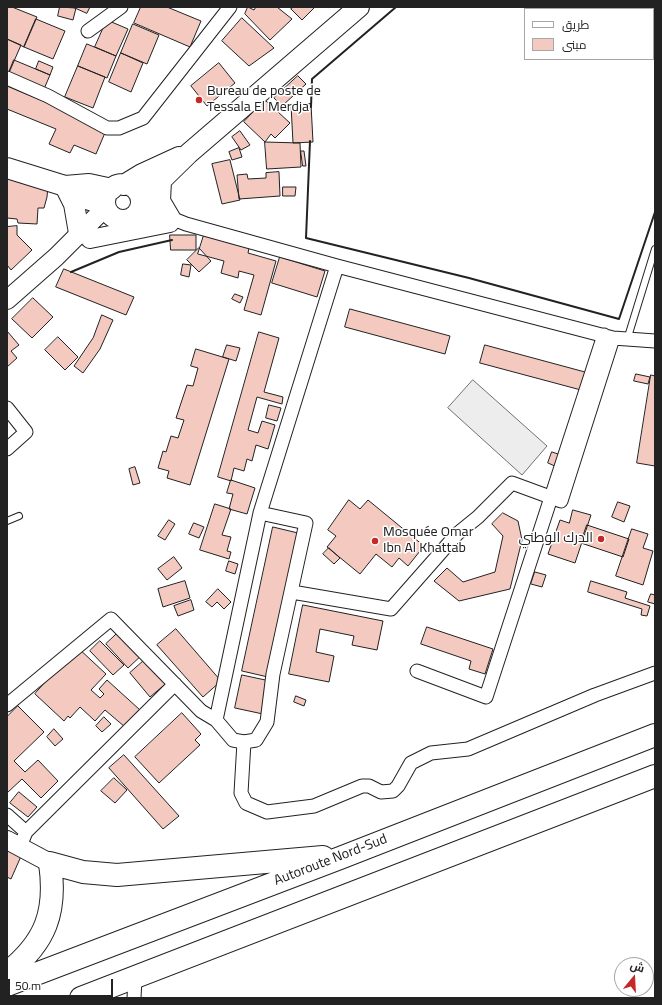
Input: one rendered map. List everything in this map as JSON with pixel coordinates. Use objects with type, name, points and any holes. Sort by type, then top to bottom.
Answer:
[{"type":"highway","name":"Autoroute Nord-Sud","points":[[7,984],[340,858],[655,735]]},
{"type":"highway","points":[[81,998],[134,988],[655,776]]},
{"type":"highway","points":[[7,973],[24,958],[36,943],[46,924],[52,904],[50,863],[83,872],[117,875],[318,857],[340,858]]},
{"type":"main road","points":[[7,300],[56,257],[84,236],[134,211],[188,154],[359,7]]},
{"type":"main road","points":[[84,236],[112,196],[164,163],[188,154]]},
{"type":"main road","points":[[7,168],[65,186],[89,184],[112,196],[135,189],[134,211]]},
{"type":"main road","points":[[84,236],[175,222],[160,201],[161,181]]},
{"type":"main road","points":[[65,186],[74,204],[84,236]]},
{"type":"main road","points":[[112,196],[112,216],[134,211]]},
{"type":"main road","points":[[17,840],[50,863]]},
{"type":"street","points":[[88,31],[121,7]]},
{"type":"street","points":[[7,78],[48,96],[107,128],[119,128],[143,118],[230,7]]},
{"type":"street","points":[[134,211],[337,266],[608,336],[628,340],[655,342]]},
{"type":"street","points":[[216,720],[260,513],[337,266]]},
{"type":"street","points":[[292,592],[391,609],[457,534],[512,483],[553,496],[561,501],[608,336]]},
{"type":"street","points":[[7,408],[26,432],[7,449]]},
{"type":"street","points":[[417,671],[486,697],[553,496]]},
{"type":"street","points":[[7,705],[111,619],[201,711],[216,720],[233,740],[244,742],[256,740],[267,722],[273,674],[306,523],[260,513]]},
{"type":"street","points":[[244,742],[241,793],[246,803],[267,812],[314,806],[362,786],[369,786],[381,792],[393,792],[411,763],[430,753],[468,749],[595,695],[655,673]]},
{"type":"street","points":[[7,814],[17,840],[175,684]]},
{"type":"lane","points":[[628,340],[655,249]]},
{"type":"lane","points":[[7,521],[19,516]]},
{"type":"shaded area","points":[[473,380],[547,446],[522,475],[448,408]]},
{"type":"building","points":[[7,7],[12,7],[37,17],[24,47],[7,39]]},
{"type":"building","points":[[60,7],[76,8],[73,20],[58,16]]},
{"type":"building","points":[[73,7],[90,7],[87,13]]},
{"type":"building","points":[[141,7],[167,7],[201,21],[190,47],[134,23]]},
{"type":"building","points":[[248,7],[254,10],[256,7],[277,7],[292,19],[270,40],[245,14]]},
{"type":"building","points":[[294,7],[315,7],[302,20],[291,9]]},
{"type":"building","points":[[242,18],[274,48],[249,66],[222,41]]},
{"type":"building","points":[[36,19],[65,31],[53,59],[24,47]]},
{"type":"building","points":[[107,20],[128,29],[116,56],[95,47]]},
{"type":"building","points":[[133,24],[159,35],[147,64],[121,53]]},
{"type":"building","points":[[7,39],[21,45],[8,75],[7,74]]},
{"type":"building","points":[[87,44],[116,56],[107,78],[78,66]]},
{"type":"building","points":[[121,53],[143,63],[131,92],[109,82]]},
{"type":"building","points":[[14,60],[50,75],[44,89],[8,75]]},
{"type":"building","points":[[39,61],[53,67],[50,75],[36,69]]},
{"type":"building","points":[[219,63],[235,83],[207,106],[191,86]]},
{"type":"building","points":[[78,66],[105,77],[93,108],[65,97]]},
{"type":"building","points":[[298,76],[306,84],[282,106],[274,98]]},
{"type":"building","points":[[7,86],[107,128],[96,154],[74,145],[70,153],[49,144],[56,129],[7,109]]},
{"type":"building","points":[[265,100],[290,123],[275,138],[271,134],[265,142],[244,122]]},
{"type":"building","points":[[311,104],[313,142],[293,143],[291,105]]},
{"type":"building","points":[[240,131],[250,145],[241,150],[232,137]]},
{"type":"building","points":[[265,142],[300,143],[301,167],[267,169]]},
{"type":"building","points":[[239,148],[242,157],[232,160],[229,152]]},
{"type":"building","points":[[301,151],[304,151],[306,166],[303,166]]},
{"type":"building","points":[[230,160],[240,200],[222,204],[212,164]]},
{"type":"building","points":[[279,172],[280,196],[239,199],[237,175],[247,174],[248,179],[266,178],[266,173]]},
{"type":"building","points":[[7,174],[48,186],[44,208],[38,208],[37,224],[18,223],[17,219],[7,218]]},
{"type":"building","points":[[283,187],[296,187],[295,196],[283,196]]},
{"type":"building","points":[[17,226],[17,235],[32,250],[11,270],[7,265],[7,227]]},
{"type":"building","points":[[170,235],[196,235],[196,250],[171,250]]},
{"type":"building","points":[[204,235],[249,248],[248,253],[276,261],[261,315],[244,310],[254,275],[239,271],[238,278],[221,273],[224,261],[198,254]]},
{"type":"building","points":[[199,248],[211,261],[199,272],[187,260]]},
{"type":"building","points":[[280,257],[325,271],[317,297],[272,283]]},
{"type":"building","points":[[183,264],[191,265],[189,277],[181,275]]},
{"type":"building","points":[[64,269],[134,297],[126,315],[56,287]]},
{"type":"building","points":[[235,294],[243,297],[240,303],[232,299]]},
{"type":"building","points":[[33,298],[53,317],[32,338],[12,319]]},
{"type":"building","points":[[350,309],[450,336],[445,354],[345,327]]},
{"type":"building","points":[[102,315],[113,320],[100,349],[83,373],[74,366],[93,338]]},
{"type":"building","points":[[7,331],[19,345],[11,351],[17,358],[7,367]]},
{"type":"building","points":[[259,332],[279,338],[264,392],[283,397],[282,404],[257,397],[248,430],[258,433],[262,421],[275,425],[268,449],[256,445],[252,461],[247,459],[244,471],[234,468],[231,481],[218,477]]},
{"type":"building","points":[[58,337],[78,357],[65,370],[45,350]]},
{"type":"building","points":[[227,345],[240,348],[236,361],[223,357]]},
{"type":"building","points":[[485,345],[585,372],[581,390],[480,363]]},
{"type":"building","points":[[196,349],[229,359],[190,485],[167,478],[169,471],[158,468],[163,451],[166,452],[171,436],[178,438],[184,420],[176,418],[187,385],[193,386],[198,368],[191,366]]},
{"type":"building","points":[[636,374],[650,377],[648,384],[634,381]]},
{"type":"building","points":[[651,375],[655,376],[655,466],[637,463]]},
{"type":"building","points":[[269,405],[281,408],[277,421],[266,418]]},
{"type":"building","points":[[552,452],[561,455],[557,467],[548,463]]},
{"type":"building","points":[[135,467],[140,483],[133,485],[129,469]]},
{"type":"building","points":[[231,480],[255,488],[247,514],[229,509],[233,494],[227,493]]},
{"type":"building","name":"Mosquée Omar Ibn Al Khattab","points":[[349,500],[360,509],[368,500],[424,546],[408,566],[399,558],[392,567],[376,554],[360,574],[327,547],[336,536],[328,530]]},
{"type":"building","points":[[618,502],[630,506],[624,522],[612,517]]},
{"type":"building","points":[[215,504],[231,509],[222,535],[231,537],[227,551],[231,552],[229,559],[200,550]]},
{"type":"building","points":[[573,510],[591,515],[575,563],[548,554],[560,520],[569,523]]},
{"type":"building","points":[[503,513],[518,521],[522,540],[510,589],[459,601],[434,581],[447,568],[463,582],[495,572],[503,536],[492,524]]},
{"type":"building","points":[[169,520],[175,524],[165,540],[158,536]]},
{"type":"building","points":[[194,523],[204,527],[199,538],[189,534]]},
{"type":"building","points":[[587,525],[629,539],[623,557],[581,543]]},
{"type":"building","points":[[273,527],[298,533],[268,677],[242,671]]},
{"type":"building","points":[[632,529],[648,534],[643,548],[653,551],[643,585],[616,576]]},
{"type":"building","points":[[329,548],[340,558],[334,564],[323,554]]},
{"type":"building","points":[[174,557],[182,568],[167,580],[158,569]]},
{"type":"building","points":[[229,561],[238,564],[235,574],[226,571]]},
{"type":"building","points":[[535,572],[546,575],[542,587],[531,584]]},
{"type":"building","points":[[185,581],[190,598],[163,607],[158,589]]},
{"type":"building","points":[[591,581],[627,592],[625,598],[650,606],[647,616],[641,615],[642,609],[588,592]]},
{"type":"building","points":[[218,589],[231,602],[224,609],[217,602],[212,607],[206,602]]},
{"type":"building","points":[[651,594],[655,595],[655,604],[648,602]]},
{"type":"building","points":[[191,600],[194,610],[178,616],[174,606]]},
{"type":"building","points":[[303,605],[383,621],[377,650],[352,645],[354,636],[320,629],[316,652],[334,656],[329,682],[289,674]]},
{"type":"building","points":[[427,627],[493,649],[485,674],[469,669],[471,661],[421,644]]},
{"type":"building","points":[[122,629],[144,653],[128,668],[106,644]]},
{"type":"building","points":[[176,629],[221,681],[203,697],[157,645]]},
{"type":"building","points":[[100,641],[124,665],[113,675],[90,651]]},
{"type":"building","points":[[77,647],[106,674],[91,690],[100,698],[104,694],[99,689],[107,680],[140,710],[125,727],[105,710],[95,721],[80,707],[70,718],[68,716],[64,721],[35,694]]},
{"type":"building","points":[[148,657],[169,681],[150,697],[130,673]]},
{"type":"building","points":[[242,675],[270,681],[263,714],[235,708]]},
{"type":"building","points":[[296,696],[306,700],[304,706],[294,702]]},
{"type":"building","points":[[18,706],[44,732],[14,761],[25,772],[38,760],[58,781],[41,798],[22,779],[7,793],[7,717]]},
{"type":"building","points":[[182,713],[201,734],[195,740],[200,745],[159,783],[135,757]]},
{"type":"building","points":[[104,717],[111,724],[102,732],[96,726]]},
{"type":"building","points":[[54,729],[63,739],[55,746],[47,737]]},
{"type":"building","points":[[124,755],[179,816],[163,829],[109,768]]},
{"type":"building","points":[[114,778],[127,790],[115,803],[101,791]]},
{"type":"building","points":[[19,792],[37,807],[28,817],[10,803]]},
{"type":"building","points":[[7,847],[22,854],[11,879],[7,877]]},
{"type":"wall","points":[[311,107],[312,79],[396,7]]},
{"type":"wall","points":[[310,141],[306,238],[469,278],[619,319],[655,212]]},
{"type":"wall","points":[[71,272],[119,252],[172,240]]},
{"type":"place","name":"Bureau de poste de Tessala El Merdja","points":[[199,100]]},
{"type":"place","name":"الدرك الوطني","points":[[601,539]]},
{"type":"place","name":"Mosquée Omar Ibn Al Khattab","points":[[375,541]]}]
